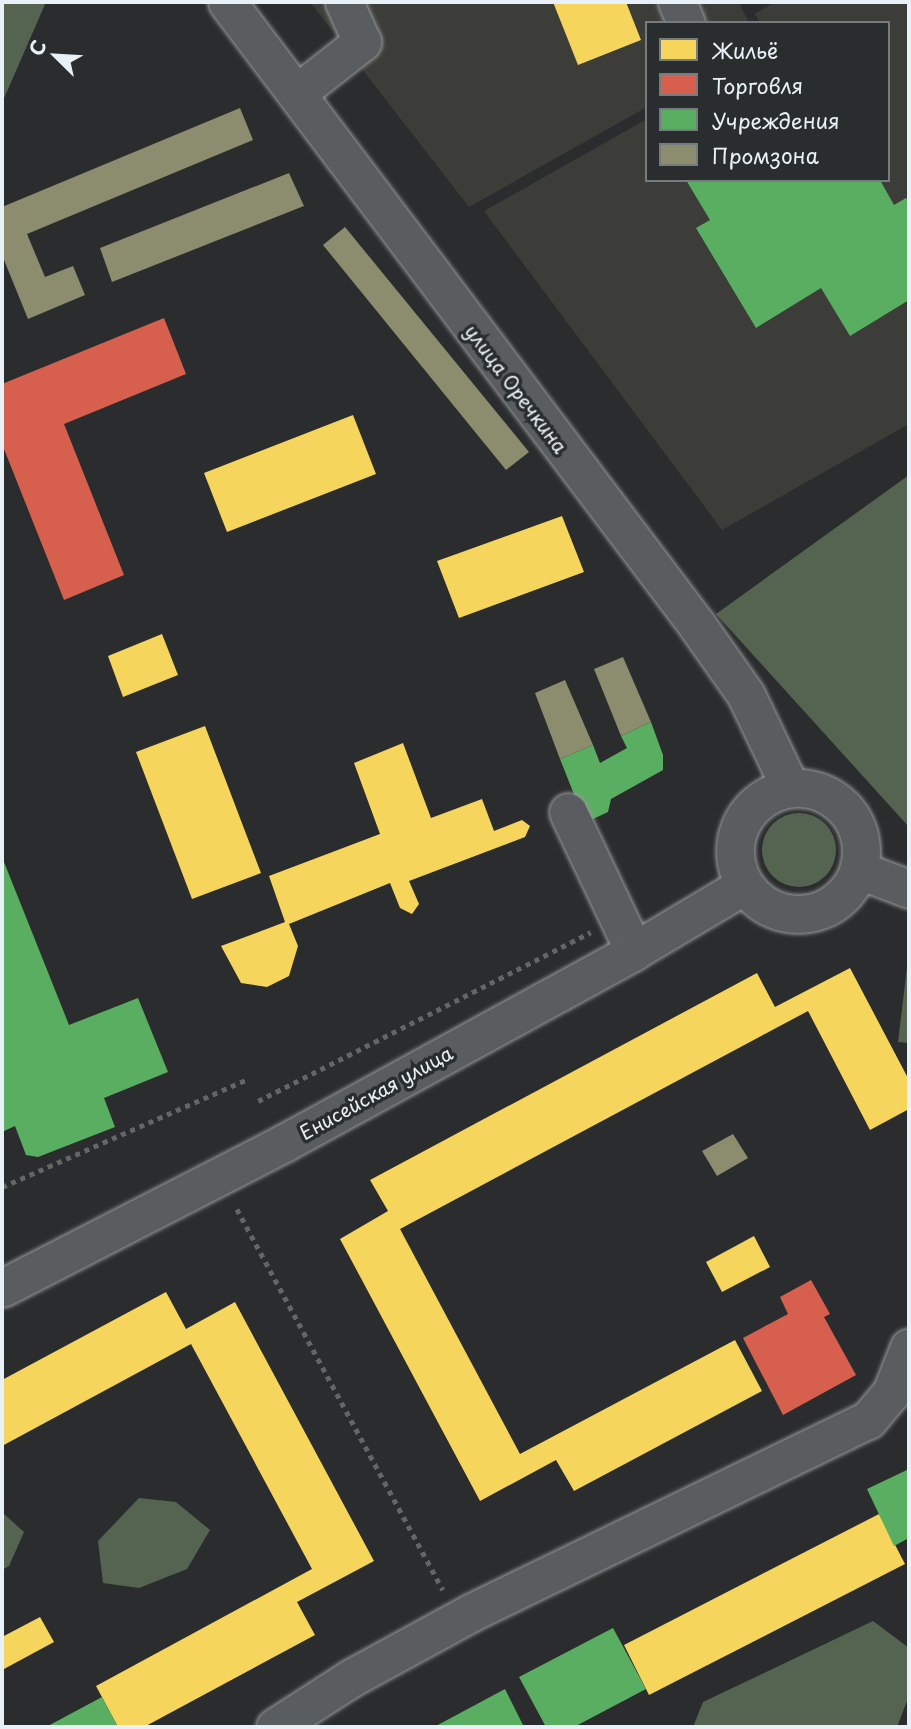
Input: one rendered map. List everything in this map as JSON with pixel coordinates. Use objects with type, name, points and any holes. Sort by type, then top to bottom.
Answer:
[{"type":"street","name":"улица Оречкина","points":[[227,2],[696,624],[746,695],[789,785]]},
{"type":"street","points":[[297,93],[362,42],[344,2]]},
{"type":"street","points":[[677,2],[685,21]]},
{"type":"street","points":[[789,785],[820,793],[846,810],[864,845],[859,870],[844,895],[810,914],[771,909],[743,886],[735,852],[741,827],[752,807],[789,785]]},
{"type":"street","points":[[568,812],[634,951]]},
{"type":"street","points":[[859,870],[909,889]]},
{"type":"street","name":"Енисейская улица","points":[[2,1288],[284,1143],[634,951],[743,886]]},
{"type":"street","points":[[275,1727],[351,1678],[591,1551],[868,1420],[891,1393],[909,1347]]},
{"type":"path","points":[[258,1101],[619,918]]},
{"type":"path","points":[[2,1187],[246,1080]]},
{"type":"path","points":[[237,1209],[458,1620]]},
{"type":"shaded area","points":[[310,2],[739,2],[748,21],[645,21],[645,108],[469,207]]},
{"type":"shaded area","points":[[775,2],[909,2],[909,424],[722,530],[484,211],[645,120],[645,182],[890,182],[890,21],[759,21],[755,14]]},
{"type":"green space","points":[[2,2],[46,2],[2,103]]},
{"type":"green space","points":[[909,475],[909,827],[716,614]]},
{"type":"green space","points":[[799,813],[820,819],[830,829],[836,850],[830,871],[820,881],[799,887],[778,881],[768,871],[762,850],[768,829],[778,819]]},
{"type":"green space","points":[[909,951],[909,1043],[898,1042]]},
{"type":"green space","points":[[139,1498],[176,1502],[210,1530],[187,1569],[139,1588],[103,1583],[98,1541]]},
{"type":"green space","points":[[3,1513],[24,1532],[9,1566],[2,1570]]},
{"type":"green space","points":[[873,1621],[909,1648],[909,1696],[897,1727],[693,1727],[703,1702]]},
{"type":"building: Жильё","points":[[553,2],[626,2],[641,40],[578,65]]},
{"type":"building: Жильё","points":[[353,415],[376,474],[227,532],[204,473]]},
{"type":"building: Жильё","points":[[562,516],[584,572],[459,618],[437,561]]},
{"type":"building: Жильё","points":[[162,634],[178,675],[123,697],[108,656]]},
{"type":"building: Жильё","points":[[205,726],[261,873],[192,899],[136,752]]},
{"type":"building: Жильё","points":[[403,743],[431,818],[482,799],[494,831],[522,820],[530,826],[525,837],[409,881],[419,904],[412,914],[400,908],[390,883],[289,924],[298,946],[289,976],[267,987],[241,983],[221,946],[285,922],[269,876],[380,834],[354,763]]},
{"type":"building: Жильё","points":[[850,968],[909,1080],[909,1109],[870,1130],[808,1011],[400,1229],[520,1454],[735,1340],[762,1391],[574,1491],[556,1460],[480,1501],[340,1239],[388,1211],[370,1180],[757,973],[775,1007]]},
{"type":"building: Жильё","points":[[754,1236],[770,1267],[722,1292],[706,1262]]},
{"type":"building: Жильё","points":[[166,1292],[186,1329],[235,1302],[374,1561],[297,1602],[315,1635],[144,1727],[118,1727],[96,1686],[312,1569],[191,1344],[2,1446],[2,1380]]},
{"type":"building: Жильё","points":[[879,1514],[905,1564],[649,1695],[624,1645]]},
{"type":"building: Жильё","points":[[40,1617],[54,1642],[4,1669],[2,1637]]},
{"type":"building: Торговля","points":[[164,318],[186,374],[64,424],[124,575],[64,600],[2,444],[2,384]]},
{"type":"building: Торговля","points":[[811,1280],[830,1314],[824,1317],[856,1375],[783,1415],[743,1338],[788,1314],[780,1297]]},
{"type":"building: Учреждения","points":[[687,182],[881,182],[894,205],[906,198],[909,203],[909,300],[850,336],[821,288],[756,328],[696,228],[710,220]]},
{"type":"building: Учреждения","points":[[651,722],[663,755],[663,770],[611,799],[608,812],[593,819],[581,812],[560,759],[593,745],[600,763],[627,748],[621,736]]},
{"type":"building: Учреждения","points":[[2,857],[69,1025],[138,998],[168,1072],[104,1098],[115,1127],[38,1157],[26,1155],[15,1126],[2,1132]]},
{"type":"building: Учреждения","points":[[909,1469],[909,1538],[894,1546],[867,1489]]},
{"type":"building: Учреждения","points":[[613,1628],[646,1689],[574,1727],[546,1727],[519,1677]]},
{"type":"building: Учреждения","points":[[505,1689],[524,1727],[434,1727]]},
{"type":"building: Учреждения","points":[[102,1697],[118,1727],[46,1727]]},
{"type":"building: Промзона","points":[[240,108],[253,140],[27,234],[45,277],[73,266],[85,295],[28,319],[2,255],[2,207]]},
{"type":"building: Промзона","points":[[289,173],[304,206],[112,282],[100,248]]},
{"type":"building: Промзона","points":[[345,227],[529,452],[506,470],[323,245]]},
{"type":"building: Промзона","points":[[623,657],[651,722],[621,736],[594,669]]},
{"type":"building: Промзона","points":[[565,680],[593,745],[560,759],[535,693]]},
{"type":"building: Промзона","points":[[733,1134],[748,1158],[717,1176],[702,1151]]}]
